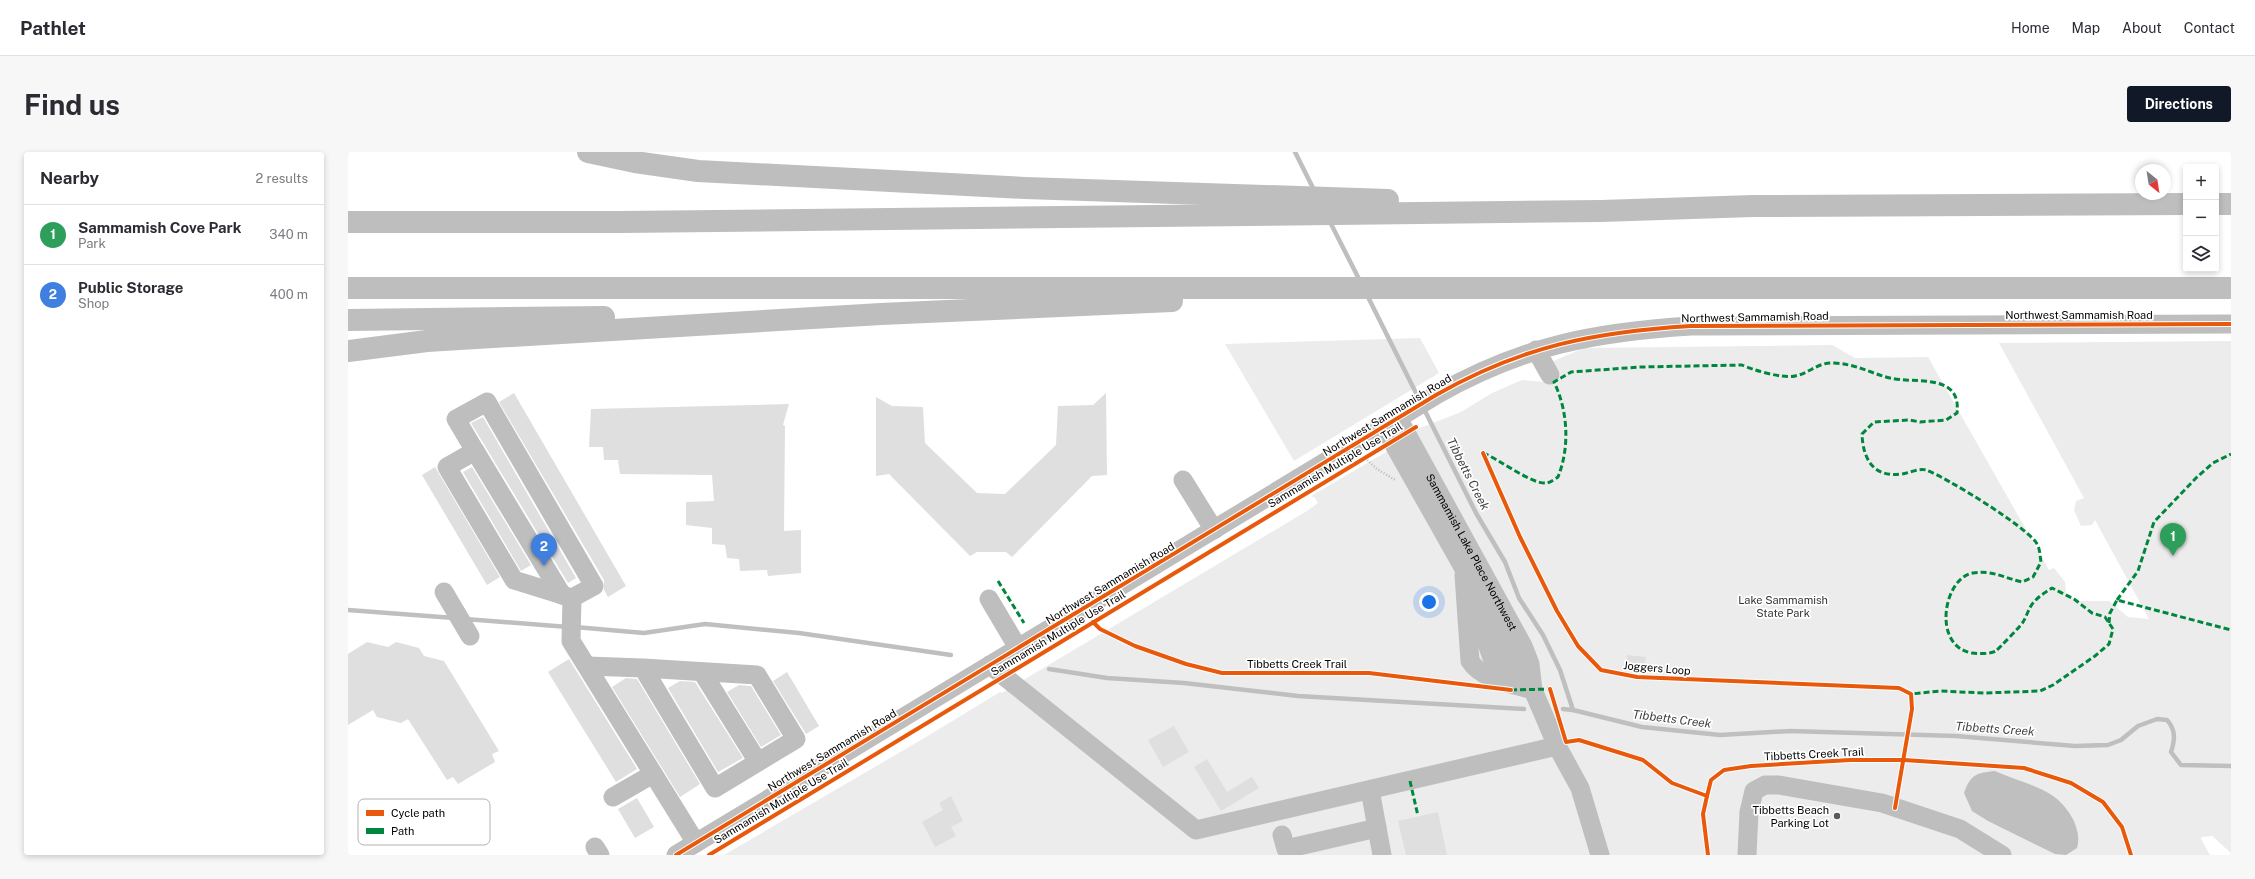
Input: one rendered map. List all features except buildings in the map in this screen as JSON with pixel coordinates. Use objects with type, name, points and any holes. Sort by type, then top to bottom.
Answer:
[{"type":"highway","points":[[588,152],[635,162],[714,172],[1025,188],[1310,205],[1601,211],[1760,206],[2183,204]]},
{"type":"highway","points":[[2219,204],[2231,204]]},
{"type":"highway","points":[[348,222],[621,222],[1310,205]]},
{"type":"highway","points":[[348,351],[426,341],[881,314],[1120,304],[1352,287]]},
{"type":"highway","points":[[348,288],[2231,288]]},
{"type":"highway","points":[[348,320],[881,314]]},
{"type":"street","name":"Northwest Sammamish Road","points":[[676,855],[1214,530],[1397,424],[1436,395],[1485,370],[1536,350],[1607,333],[1691,326],[2231,324]]},
{"type":"street","points":[[1536,350],[1550,375]]},
{"type":"street","points":[[569,603],[594,586],[487,402],[456,420],[569,603],[571,641],[696,843]]},
{"type":"street","name":"Sammamish Lake Place Northwest","points":[[1397,424],[1463,566],[1510,658],[1533,690],[1557,746],[1586,804],[1600,855]]},
{"type":"street","name":"Sammamish Lake Place Northwest","points":[[1397,424],[1523,646],[1530,664],[1533,690]]},
{"type":"street","points":[[475,451],[447,467],[514,580],[569,603]]},
{"type":"street","points":[[1183,480],[1214,530]]},
{"type":"street","points":[[1463,566],[1470,661],[1475,670],[1533,690]]},
{"type":"street","points":[[444,592],[470,636]]},
{"type":"street","points":[[989,599],[1018,648]]},
{"type":"street","points":[[1481,599],[1482,627],[1487,647],[1504,681]]},
{"type":"street","points":[[990,665],[1196,830],[1557,746]]},
{"type":"street","points":[[587,666],[643,668],[757,675],[796,739],[715,788],[643,668]]},
{"type":"street","points":[[702,672],[758,762]]},
{"type":"street","points":[[612,797],[653,774]]},
{"type":"street","points":[[1747,855],[1749,812],[1754,791],[1765,785],[1772,785],[1815,790],[1882,803],[1960,829],[2002,855]]},
{"type":"street","points":[[1370,790],[1382,855]]},
{"type":"street","points":[[1276,812],[1288,833],[1286,849],[1377,828]]},
{"type":"path","points":[[1365,458],[1397,483]]},
{"type":"green space","points":[[1420,338],[1439,373],[1294,461],[1225,344]]},
{"type":"green space","name":"Lake Sammamish State Park","points":[[2231,341],[2231,853],[2212,836],[2202,837],[2201,839],[2210,855],[724,855],[1000,692],[1002,693],[1307,511],[1318,503],[1315,498],[1311,496],[1391,449],[1407,433],[1461,412],[1492,393],[1522,380],[1545,382],[1562,378],[1551,362],[1584,348],[1832,345],[1855,358],[1928,357],[2049,570],[2054,568],[2065,582],[2066,594],[2079,601],[2109,601],[2128,617],[2149,619],[2095,520],[2092,525],[2081,526],[2074,510],[2076,501],[2084,498],[1999,343]]},
{"type":"shaded area","points":[[1995,771],[2030,784],[2056,798],[2068,810],[2076,825],[2078,833],[2077,848],[2066,855],[2055,854],[1988,821],[1972,811],[1964,793],[1969,782],[1972,778],[1979,774]]},
{"type":"waterway","name":"Tibbetts Creek","points":[[1295,152],[1315,192]]},
{"type":"waterway","name":"Tibbetts Creek","points":[[1329,220],[1360,281]]},
{"type":"waterway","name":"Tibbetts Creek","points":[[1367,295],[1420,401]]},
{"type":"waterway","name":"Tibbetts Creek","points":[[1423,407],[1476,513],[1505,562],[1519,598],[1543,635],[1560,670],[1573,710],[1642,727],[1720,735],[1790,731],[1956,736],[2075,746],[2108,745],[2121,740],[2138,726],[2157,719],[2167,720],[2170,724],[2174,735],[2171,752],[2181,765],[2231,766]]},
{"type":"waterway","points":[[348,610],[454,618]]},
{"type":"waterway","points":[[465,619],[568,627]]},
{"type":"waterway","points":[[575,627],[644,633],[705,624],[799,633],[951,655]]},
{"type":"waterway","points":[[1049,669],[1107,678],[1184,683],[1298,696],[1524,709]]},
{"type":"waterway","points":[[1563,709],[1573,710]]},
{"type":"marked path","points":[[1483,453],[1524,476],[1541,483],[1548,483],[1558,477],[1564,454],[1566,429],[1565,417],[1559,393],[1554,382],[1571,372],[1640,367],[1742,365],[1768,374],[1790,377],[1800,375],[1823,364],[1834,363],[1856,367],[1890,378],[1934,382],[1944,385],[1952,391],[1956,400],[1957,413],[1946,420],[1920,422],[1909,420],[1874,422],[1862,434],[1865,452],[1868,459],[1877,470],[1884,473],[1902,474],[1917,470],[1926,470],[1936,474],[1967,492],[2003,515],[2031,536],[2038,546],[2041,562],[2033,577],[2022,582],[1998,575],[1980,572],[1963,577],[1955,586],[1949,598],[1946,612],[1947,626],[1951,638],[1959,648],[1972,653],[1984,654],[1996,651],[2021,624],[2033,603],[2052,588],[2074,599],[2092,613],[2105,617],[2113,629],[2109,644],[2095,656],[2053,685],[2040,691],[1984,693],[1940,691],[1911,694]]},
{"type":"marked path","points":[[2117,600],[2138,571],[2154,522],[2197,477],[2213,463],[2231,454]]},
{"type":"marked path","points":[[998,581],[1024,623]]},
{"type":"marked path","points":[[2109,623],[2110,613],[2117,600],[2231,630]]},
{"type":"marked path","points":[[1511,690],[1550,689]]},
{"type":"marked path","points":[[1410,781],[1418,816]]},
{"type":"cycle path","name":"Sammamish Multiple Use Trail","points":[[676,855],[1436,395],[1498,364],[1529,353],[1559,344],[1622,332],[1691,326],[2231,324]]},
{"type":"cycle path","name":"Sammamish Multiple Use Trail","points":[[709,855],[1416,427]]},
{"type":"cycle path","name":"Joggers Loop","points":[[1483,453],[1520,537],[1557,611],[1578,646],[1601,670],[1637,677],[1899,688],[1911,694],[1912,709],[1895,808]]},
{"type":"cycle path","name":"Sammamish Multiple Use Trail","points":[[1093,622],[1100,629],[1135,646],[1186,664],[1222,673],[1369,673],[1511,690]]},
{"type":"cycle path","name":"Tibbetts Creek Trail","points":[[1550,689],[1566,742],[1579,740],[1643,760],[1672,783],[1707,796],[1711,780],[1724,770],[1751,766],[1850,760],[1904,760],[2024,768],[2071,783],[2103,802],[2122,827],[2131,855]]},
{"type":"cycle path","points":[[1707,796],[1703,814],[1708,855]]},
{"type":"place","name":"Sammamish Cove Park","points":[[2173,556]]},
{"type":"place","name":"Public Storage","points":[[544,566]]},
{"type":"place","name":"Tibbetts Beach Parking Lot","points":[[1837,816]]}]
